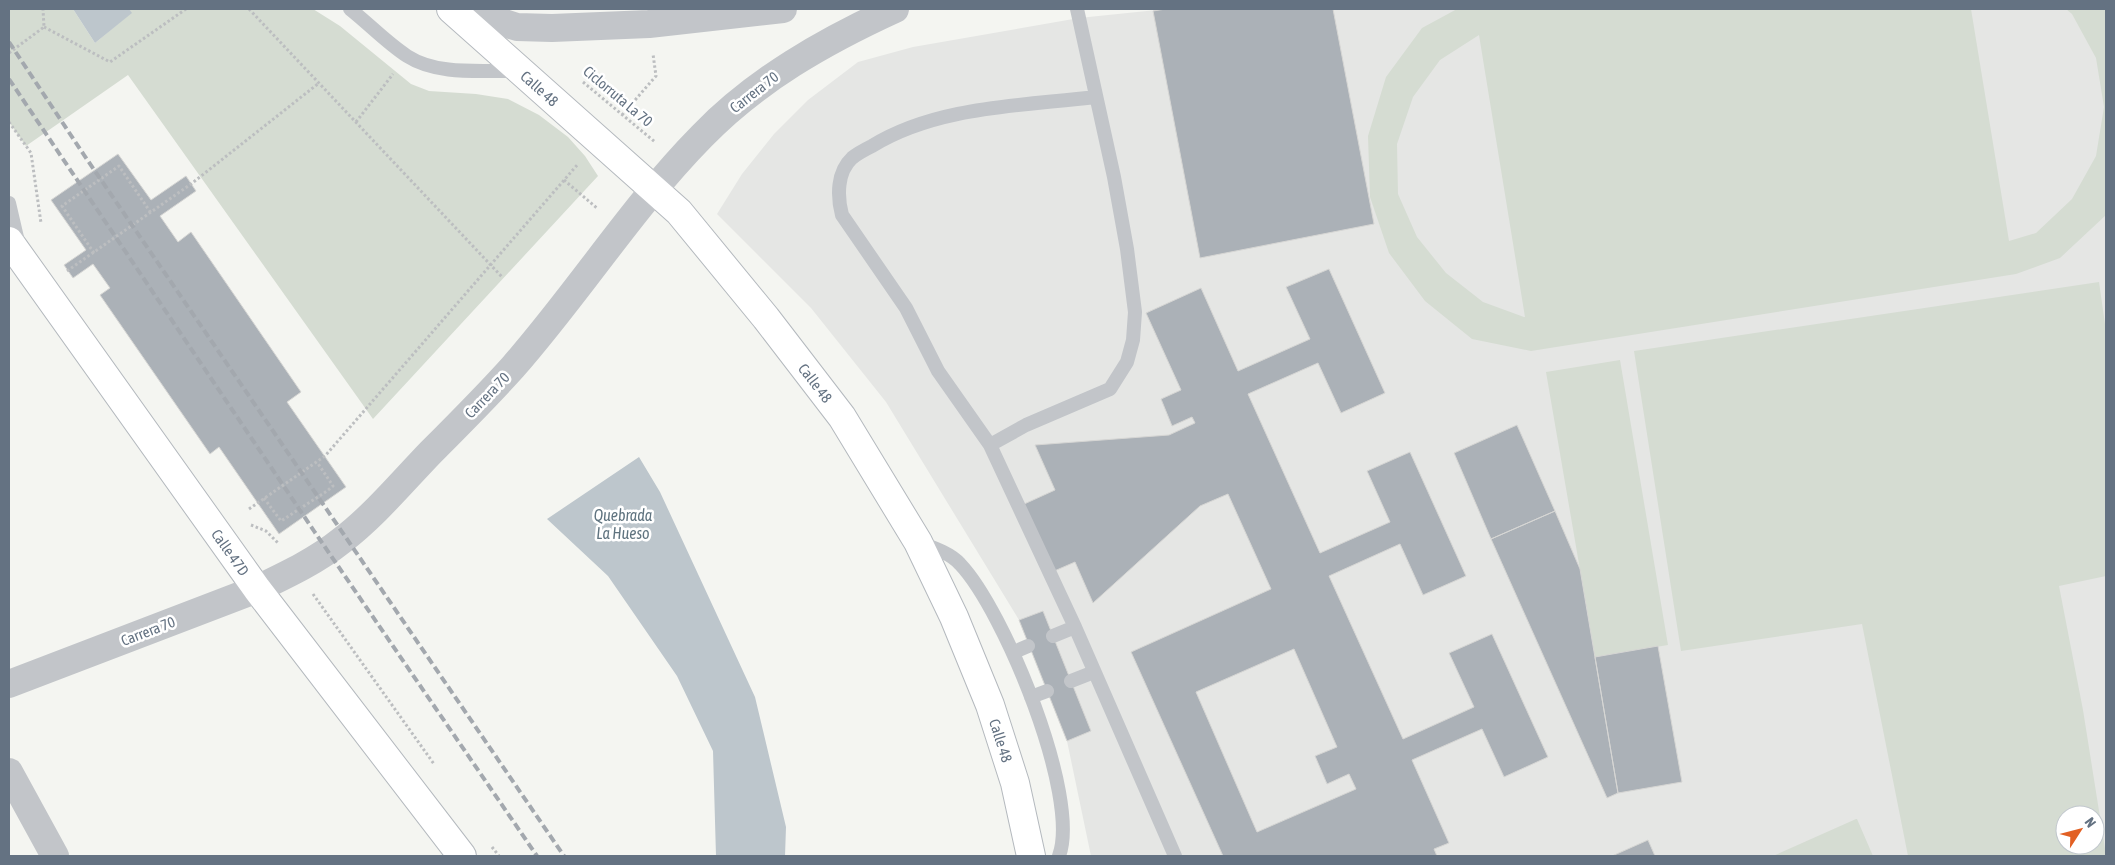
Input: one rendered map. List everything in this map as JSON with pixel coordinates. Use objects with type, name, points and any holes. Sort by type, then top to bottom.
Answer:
[{"type":"main road","name":"Calle 48","points":[[451,9],[679,212],[754,302],[842,417],[918,542],[954,617],[990,706],[1015,783],[1031,856]]},
{"type":"main road","name":"Calle 47D","points":[[16,251],[257,589],[462,856]]},
{"type":"street","points":[[459,9],[517,27],[593,27],[650,24],[783,9]]},
{"type":"street","name":"Carrera 70","points":[[9,684],[257,589],[296,570],[340,542],[372,514],[513,367],[654,190],[702,135],[736,105],[785,68],[829,41],[895,9]]},
{"type":"street","points":[[9,772],[56,856]]},
{"type":"lane","points":[[350,9],[407,56],[440,68],[523,72]]},
{"type":"lane","points":[[990,445],[1026,424],[1110,389],[1128,362],[1135,324],[1135,312],[1114,177],[1077,9]]},
{"type":"lane","points":[[1095,97],[974,111],[919,125],[886,138],[852,158],[839,179],[838,201],[842,215],[906,308],[938,371],[990,445],[1075,628],[1175,856]]},
{"type":"lane","points":[[9,203],[16,251]]},
{"type":"lane","points":[[918,542],[946,553],[960,563],[996,615],[1014,652],[1031,697],[1056,778],[1064,817],[1065,834],[1059,856]]},
{"type":"lane","points":[[1053,636],[1075,628]]},
{"type":"lane","points":[[1014,652],[1028,646]]},
{"type":"lane","points":[[1071,681],[1094,672]]},
{"type":"lane","points":[[1031,697],[1047,690]]},
{"type":"path","points":[[42,9],[44,27]]},
{"type":"path","points":[[44,27],[110,62],[186,9]]},
{"type":"path","points":[[249,9],[503,278]]},
{"type":"path","points":[[249,508],[325,456],[656,76],[650,24]]},
{"type":"path","points":[[9,53],[44,27]]},
{"type":"path","points":[[356,122],[407,56]]},
{"type":"path","name":"Ciclorruta La 70","points":[[577,77],[679,162]]},
{"type":"path","points":[[68,271],[191,184],[319,83]]},
{"type":"path","points":[[9,122],[31,153],[42,230]]},
{"type":"path","points":[[94,253],[62,206],[118,166],[151,213]]},
{"type":"path","points":[[264,498],[281,521],[333,486],[317,462]]},
{"type":"path","points":[[313,595],[437,769]]},
{"type":"path","points":[[488,840],[499,856]]},
{"type":"shaded area","points":[[9,9],[73,9],[95,43],[131,13],[129,9],[313,9],[340,26],[411,84],[429,91],[476,94],[508,99],[539,115],[568,137],[585,156],[598,176],[373,419],[128,75],[26,146],[9,122]]},
{"type":"shaded area","points":[[1166,9],[2106,9],[2106,856],[1091,856],[1067,741],[1019,620],[886,402],[811,308],[717,214],[742,174],[774,134],[808,100],[858,62],[913,47],[1079,18]]},
{"type":"shaded area","points":[[1457,9],[1971,9],[2009,241],[2036,233],[2072,199],[2096,156],[2104,107],[2096,58],[2072,14],[2066,9],[2106,9],[2106,215],[2060,258],[2016,274],[1531,351],[1472,339],[1425,301],[1389,253],[1370,197],[1368,136],[1386,77],[1422,28]],"holes":[[[1479,35],[1525,317],[1483,302],[1446,273],[1417,237],[1398,194],[1397,144],[1413,97],[1440,60]]]},
{"type":"shaded area","points":[[2099,282],[2106,331],[2106,576],[2059,586],[2083,710],[2098,805],[2055,805],[2055,855],[2105,855],[2105,849],[2106,855],[1908,856],[1862,624],[1681,651],[1634,351]]},
{"type":"shaded area","points":[[1620,360],[1668,645],[1595,657],[1546,372]]},
{"type":"shaded area","points":[[1856,819],[1873,856],[1773,856]]},
{"type":"water","points":[[73,9],[129,9],[132,13],[95,43]]},
{"type":"water","name":"Quebrada La Hueso","points":[[639,457],[660,492],[755,697],[786,827],[785,856],[716,856],[713,751],[677,676],[608,576],[547,519]]},
{"type":"building","points":[[1166,9],[1333,9],[1374,224],[1200,258],[1153,11]]},
{"type":"building","points":[[118,154],[151,200],[186,176],[196,191],[160,216],[178,242],[191,232],[301,392],[287,402],[346,487],[279,534],[219,447],[210,454],[100,295],[110,288],[93,264],[73,278],[64,265],[86,250],[51,200]]},
{"type":"building","points":[[1329,269],[1385,393],[1341,413],[1318,363],[1248,394],[1320,553],[1390,522],[1367,471],[1410,452],[1466,576],[1423,595],[1400,544],[1329,576],[1403,739],[1474,707],[1449,653],[1492,634],[1548,757],[1504,777],[1482,729],[1412,760],[1449,843],[1434,849],[1437,856],[1223,856],[1131,652],[1271,589],[1228,494],[1200,506],[1093,603],[1075,562],[1052,572],[1022,505],[1055,490],[1035,445],[1169,435],[1195,423],[1192,417],[1172,426],[1161,399],[1181,390],[1146,313],[1201,288],[1238,371],[1310,339],[1286,287]],"holes":[[[1294,649],[1337,747],[1315,756],[1327,784],[1349,774],[1356,789],[1257,832],[1196,692]]]},
{"type":"building","points":[[1517,425],[1555,511],[1491,539],[1454,453]]},
{"type":"building","points":[[1555,511],[1580,569],[1618,793],[1607,798],[1491,539]]},
{"type":"building","points":[[1043,611],[1091,731],[1067,741],[1019,620]]},
{"type":"building","points":[[1658,646],[1682,782],[1618,793],[1595,657]]},
{"type":"building","points":[[1648,840],[1655,856],[1612,856]]},
{"type":"railway","points":[[9,42],[84,155],[564,856]]},
{"type":"railway","points":[[9,79],[314,531],[537,856]]}]
